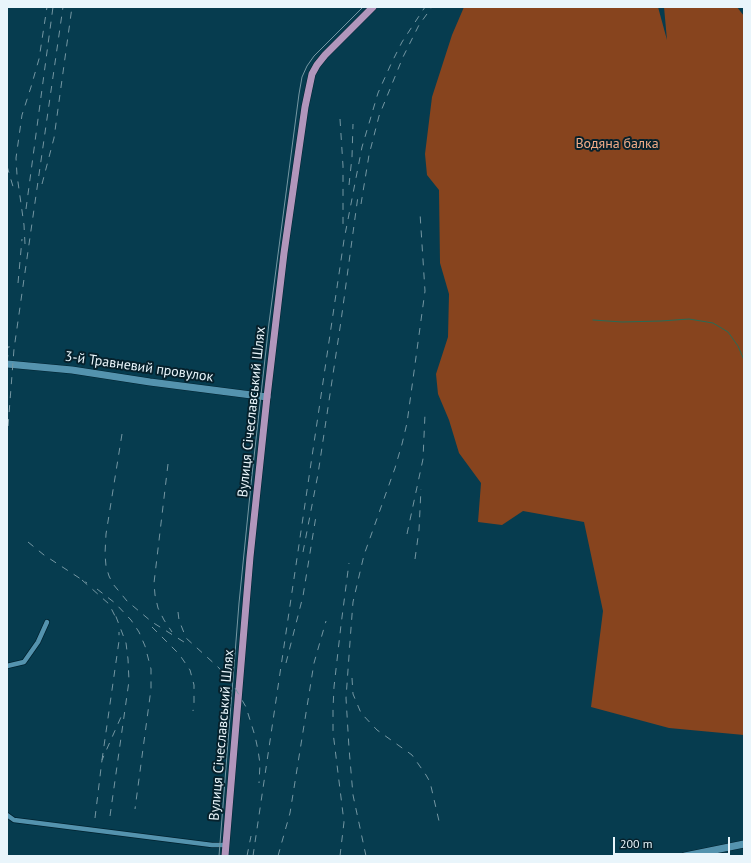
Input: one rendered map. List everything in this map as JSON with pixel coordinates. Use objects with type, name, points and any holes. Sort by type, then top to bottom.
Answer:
[{"type":"main road","name":"Вулиця Січеславський Шлях","points":[[225,856],[250,557],[267,397],[304,107],[314,69],[325,55],[373,7]]},
{"type":"main road","name":"3-й Травневий провулок","points":[[7,364],[72,370],[267,397]]},
{"type":"main road","points":[[685,856],[744,844]]},
{"type":"street","points":[[7,666],[24,662],[38,642],[47,622]]},
{"type":"street","points":[[7,815],[14,820],[212,845],[226,845]]},
{"type":"green space","name":"Водяна балка","points":[[464,7],[658,7],[667,40],[664,7],[737,7],[744,16],[744,735],[669,728],[591,707],[603,611],[584,522],[523,511],[502,525],[478,522],[481,483],[459,453],[449,420],[438,394],[436,374],[448,337],[449,294],[440,263],[439,190],[427,175],[425,154],[432,97],[452,35]]},
{"type":"waterway","points":[[593,320],[622,322],[689,319],[713,323],[728,332],[738,346],[744,360]]},
{"type":"tram line","points":[[219,856],[239,603],[251,484],[269,323],[299,94],[302,77],[314,56],[363,7]]},
{"type":"railway","points":[[25,244],[16,158],[22,115],[39,59],[47,7]]},
{"type":"railway","points":[[26,209],[53,7]]},
{"type":"railway","points":[[7,440],[14,349],[63,7]]},
{"type":"railway","points":[[42,184],[54,138],[72,7]]},
{"type":"railway","points":[[253,856],[344,240],[362,147],[378,93],[391,64],[402,42],[425,7]]},
{"type":"railway","points":[[361,204],[369,155],[379,116],[403,57],[419,25],[432,7]]},
{"type":"railway","points":[[340,119],[343,166],[343,224]]},
{"type":"railway","points":[[349,185],[353,124]]},
{"type":"railway","points":[[7,166],[14,190]]},
{"type":"railway","points":[[303,552],[318,474],[358,196]]},
{"type":"railway","points":[[366,856],[353,795],[346,698],[353,602],[364,555],[395,468],[407,423],[425,291],[420,213]]},
{"type":"railway","points":[[18,283],[22,239]]},
{"type":"railway","points":[[7,362],[9,346]]},
{"type":"railway","points":[[407,534],[423,459],[425,414]]},
{"type":"railway","points":[[122,434],[106,534],[106,566],[113,584],[127,601],[152,622],[184,642]]},
{"type":"railway","points":[[168,464],[154,583],[158,608],[172,632]]},
{"type":"railway","points":[[415,559],[419,530],[421,489]]},
{"type":"railway","points":[[286,663],[303,596],[316,516]]},
{"type":"railway","points":[[28,542],[44,555],[87,583]]},
{"type":"railway","points":[[340,856],[344,822],[333,732],[333,709],[334,687],[349,563]]},
{"type":"railway","points":[[82,580],[109,604],[116,618]]},
{"type":"railway","points":[[97,589],[115,603],[131,620],[139,632],[145,646],[151,669],[151,689],[135,809]]},
{"type":"railway","points":[[178,612],[179,620],[186,638],[231,681],[246,707],[258,750],[260,764],[259,783]]},
{"type":"railway","points":[[110,816],[129,681],[126,643],[115,614]]},
{"type":"railway","points":[[278,856],[290,813],[314,663],[326,621]]},
{"type":"railway","points":[[152,627],[179,654],[190,670],[194,685],[193,711]]},
{"type":"railway","points":[[102,760],[119,632]]},
{"type":"railway","points":[[352,678],[353,694],[361,713],[377,730],[412,755],[426,775],[430,782],[439,821]]},
{"type":"railway","points":[[95,818],[102,760],[121,717]]},
{"type":"railway","points":[[247,856],[251,836]]}]
